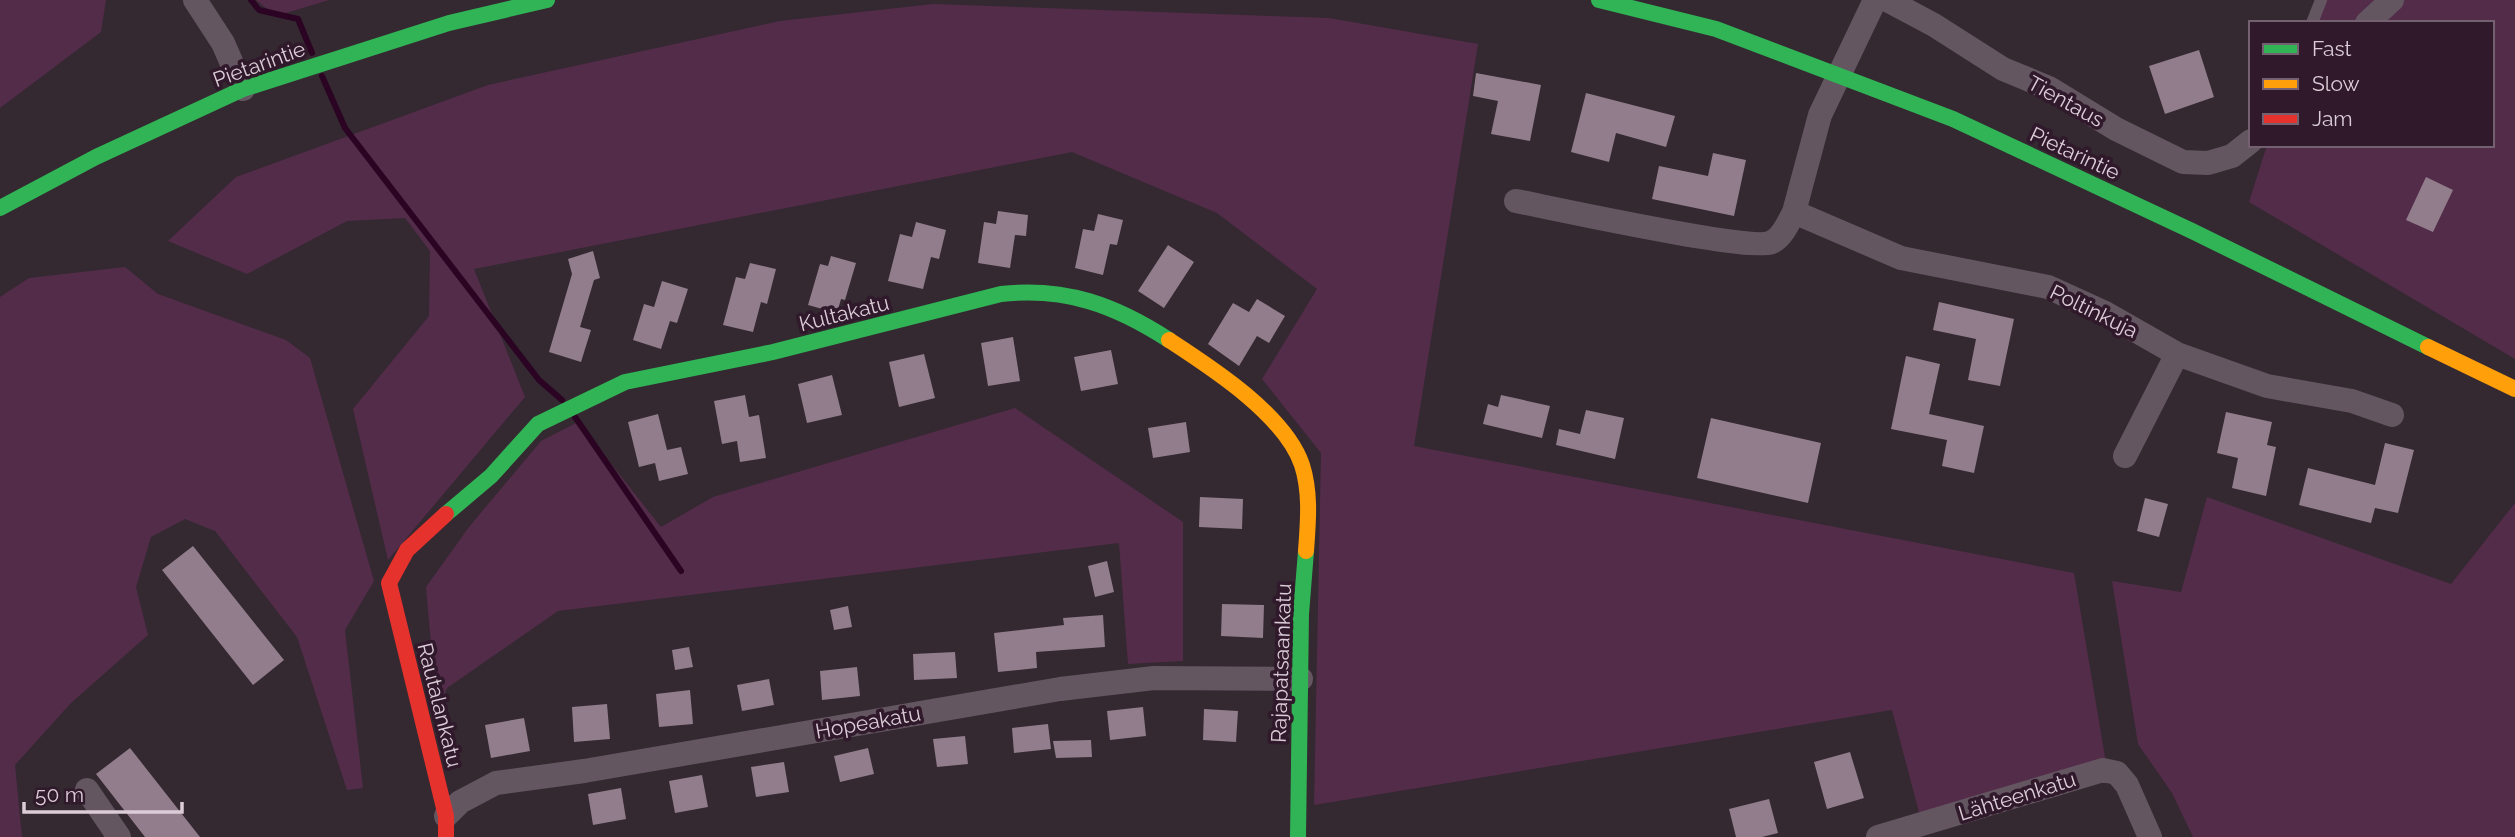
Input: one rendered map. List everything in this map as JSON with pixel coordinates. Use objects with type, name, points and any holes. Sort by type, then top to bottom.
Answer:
[{"type":"street","points":[[195,0],[223,43],[243,89]]},
{"type":"street","name":"Pietarintie","points":[[0,208],[96,157],[243,89],[449,23],[547,0]]},
{"type":"street","name":"Pietarintie","points":[[1599,0],[1716,29],[1953,119],[2192,231],[2515,389]]},
{"type":"street","points":[[1516,201],[1721,240],[1759,244],[1773,242],[1786,228],[1794,212],[1820,115],[1875,0]]},
{"type":"street","name":"Tientaus","points":[[1887,0],[1934,25],[2003,69],[2049,88],[2116,130],[2183,162],[2208,163],[2232,156],[2249,143]]},
{"type":"street","points":[[2369,21],[2392,0]]},
{"type":"street","name":"Poltinkuja","points":[[1794,212],[1901,258],[2048,287],[2105,313],[2177,354],[2267,386],[2352,401],[2392,415]]},
{"type":"street","name":"Kultakatu","points":[[389,583],[407,550],[460,500],[491,476],[538,424],[625,382],[773,352],[1001,294],[1033,291],[1053,293],[1099,304],[1138,320],[1175,343],[1264,411],[1283,431],[1295,449],[1307,490]]},
{"type":"street","points":[[2125,456],[2177,354]]},
{"type":"street","name":"Rajapatsaankatu","points":[[1298,837],[1301,611],[1308,530],[1307,490]]},
{"type":"street","name":"Rautalankatu","points":[[389,583],[446,826]]},
{"type":"street","name":"Hopeakatu","points":[[446,826],[460,802],[496,783],[584,771],[1060,689],[1154,678],[1301,679]]},
{"type":"street","name":"Lähteenkatu","points":[[1878,837],[2103,770],[2117,773],[2127,785],[2150,837]]},
{"type":"street","points":[[87,790],[119,837]]},
{"type":"lane","points":[[2313,21],[2322,0]]},
{"type":"shaded area","points":[[0,0],[106,0],[101,32],[0,108]]},
{"type":"shaded area","points":[[256,0],[329,0],[276,16]]},
{"type":"shaded area","points":[[2320,0],[2515,0],[2515,359],[2249,202],[2266,147],[2494,147],[2494,21],[2311,21]]},
{"type":"shaded area","points":[[933,4],[1329,18],[1478,44],[1414,446],[2074,573],[2106,763],[1920,816],[1892,710],[1314,805],[1321,453],[1262,379],[1317,289],[1217,213],[1072,152],[474,269],[525,397],[388,560],[353,409],[429,316],[430,251],[405,218],[347,221],[247,274],[168,241],[236,177],[488,85],[780,21]]},
{"type":"shaded area","points":[[125,267],[158,294],[286,340],[310,358],[374,581],[345,630],[363,788],[347,790],[297,637],[215,531],[185,519],[151,537],[136,587],[148,635],[71,703],[15,765],[22,837],[0,837],[0,297],[29,278]]},
{"type":"shaded area","points":[[1015,408],[1183,522],[1183,661],[1128,664],[1119,543],[558,611],[447,688],[437,713],[426,587],[469,527],[541,441],[578,422],[661,527],[713,497]]},
{"type":"shaded area","points":[[2207,497],[2451,584],[2515,503],[2515,837],[2193,837],[2172,793],[2138,744],[2112,581],[2181,592]]},
{"type":"building","points":[[2199,50],[2214,97],[2165,114],[2149,66]]},
{"type":"building","points":[[1476,73],[1541,85],[1530,141],[1491,134],[1498,101],[1473,96]]},
{"type":"building","points":[[1586,93],[1675,116],[1666,147],[1616,133],[1609,162],[1571,152]]},
{"type":"building","points":[[1713,153],[1746,160],[1734,216],[1652,199],[1659,166],[1708,176]]},
{"type":"building","points":[[2426,177],[2453,190],[2433,232],[2406,220]]},
{"type":"building","points":[[998,211],[1028,215],[1026,236],[1015,235],[1010,268],[978,263],[984,222],[996,224]]},
{"type":"building","points":[[1098,214],[1123,220],[1117,245],[1110,244],[1103,275],[1075,268],[1083,229],[1094,231]]},
{"type":"building","points":[[916,222],[946,230],[939,259],[931,257],[923,289],[888,281],[900,234],[912,237]]},
{"type":"building","points":[[1168,245],[1194,262],[1164,308],[1138,291]]},
{"type":"building","points":[[593,251],[600,278],[594,280],[580,327],[591,330],[581,362],[549,352],[572,274],[568,259]]},
{"type":"building","points":[[831,256],[856,263],[845,300],[841,299],[837,313],[808,305],[820,264],[828,266]]},
{"type":"building","points":[[750,263],[776,269],[767,304],[761,302],[753,332],[723,325],[736,277],[745,279]]},
{"type":"building","points":[[662,281],[688,289],[677,323],[670,321],[661,349],[633,340],[644,304],[654,307]]},
{"type":"building","points":[[1257,299],[1285,316],[1269,343],[1257,336],[1239,366],[1208,344],[1233,303],[1249,312]]},
{"type":"building","points":[[1939,302],[2014,319],[2000,386],[1968,380],[1976,339],[1933,330]]},
{"type":"building","points":[[1013,337],[1020,381],[988,386],[981,343]]},
{"type":"building","points":[[1111,350],[1118,384],[1081,391],[1074,357]]},
{"type":"building","points":[[924,354],[935,398],[899,407],[889,362]]},
{"type":"building","points":[[1906,356],[1940,364],[1929,414],[1984,426],[1974,473],[1942,466],[1947,440],[1891,429]]},
{"type":"building","points":[[832,375],[842,415],[807,423],[798,384]]},
{"type":"building","points":[[745,395],[749,417],[759,415],[766,458],[740,462],[737,441],[722,444],[714,401]]},
{"type":"building","points":[[1501,395],[1550,406],[1542,438],[1483,424],[1488,404],[1498,407]]},
{"type":"building","points":[[1586,410],[1624,418],[1615,459],[1556,445],[1559,429],[1580,434]]},
{"type":"building","points":[[2226,412],[2272,422],[2267,445],[2276,447],[2266,496],[2232,488],[2238,458],[2217,453]]},
{"type":"building","points":[[658,414],[667,450],[681,447],[688,474],[659,481],[655,463],[639,467],[628,422]]},
{"type":"building","points":[[1711,418],[1821,443],[1808,503],[1697,478]]},
{"type":"building","points":[[1186,422],[1190,452],[1153,458],[1148,428]]},
{"type":"building","points":[[2385,443],[2414,450],[2398,513],[2375,508],[2371,523],[2299,505],[2308,468],[2375,485]]},
{"type":"building","points":[[1200,497],[1243,499],[1242,529],[1199,527]]},
{"type":"building","points":[[2145,498],[2168,504],[2159,537],[2137,531]]},
{"type":"building","points":[[193,546],[284,660],[253,685],[162,570]]},
{"type":"building","points":[[1107,561],[1114,592],[1095,597],[1088,566]]},
{"type":"building","points":[[1222,604],[1264,605],[1263,638],[1221,636]]},
{"type":"building","points":[[848,606],[852,627],[834,630],[830,610]]},
{"type":"building","points":[[1103,615],[1105,647],[1036,652],[1037,668],[998,672],[994,633],[1064,625],[1063,618]]},
{"type":"building","points":[[689,647],[693,667],[675,670],[672,650]]},
{"type":"building","points":[[955,652],[957,678],[914,680],[913,654]]},
{"type":"building","points":[[857,667],[860,696],[822,700],[820,671]]},
{"type":"building","points":[[769,679],[774,705],[742,711],[737,685]]},
{"type":"building","points":[[690,690],[693,724],[659,727],[656,694]]},
{"type":"building","points":[[607,704],[610,739],[574,742],[572,707]]},
{"type":"building","points":[[1143,707],[1146,736],[1110,740],[1107,711]]},
{"type":"building","points":[[1204,709],[1238,711],[1236,742],[1203,740]]},
{"type":"building","points":[[524,718],[530,751],[491,758],[485,725]]},
{"type":"building","points":[[1048,724],[1051,749],[1014,753],[1012,728]]},
{"type":"building","points":[[965,736],[968,764],[937,767],[933,739]]},
{"type":"building","points":[[1091,740],[1092,757],[1056,758],[1053,741]]},
{"type":"building","points":[[130,748],[200,837],[145,837],[96,774]]},
{"type":"building","points":[[868,748],[874,774],[840,782],[834,756]]},
{"type":"building","points":[[1850,752],[1864,798],[1827,809],[1814,762]]},
{"type":"building","points":[[784,762],[789,792],[756,797],[751,767]]},
{"type":"building","points":[[702,775],[708,807],[675,813],[669,781]]},
{"type":"building","points":[[621,788],[626,819],[593,825],[588,794]]},
{"type":"building","points":[[1769,799],[1778,833],[1762,837],[1736,837],[1729,809]]},
{"type":"waterway","points":[[251,0],[259,10],[298,19],[312,53]]},
{"type":"waterway","points":[[322,76],[345,128],[539,380],[562,400]]},
{"type":"waterway","points":[[575,417],[681,571]]},
{"type":"traffic: fast","points":[[0,208],[96,157],[243,89],[449,23],[547,0]]},
{"type":"traffic: fast","points":[[1599,0],[1716,29],[1953,119],[2192,231],[2428,347]]},
{"type":"traffic: fast","points":[[446,514],[491,476],[538,424],[625,382],[773,352],[1001,294],[1047,293],[1089,301],[1129,317],[1169,340]]},
{"type":"traffic: fast","points":[[1298,837],[1301,614],[1306,551]]},
{"type":"traffic: slow","points":[[1169,340],[1245,394],[1280,428],[1293,446],[1302,465],[1307,486],[1306,551]]},
{"type":"traffic: slow","points":[[2428,347],[2515,389]]},
{"type":"traffic: jam","points":[[446,514],[407,550],[389,583],[446,816],[446,837]]}]
